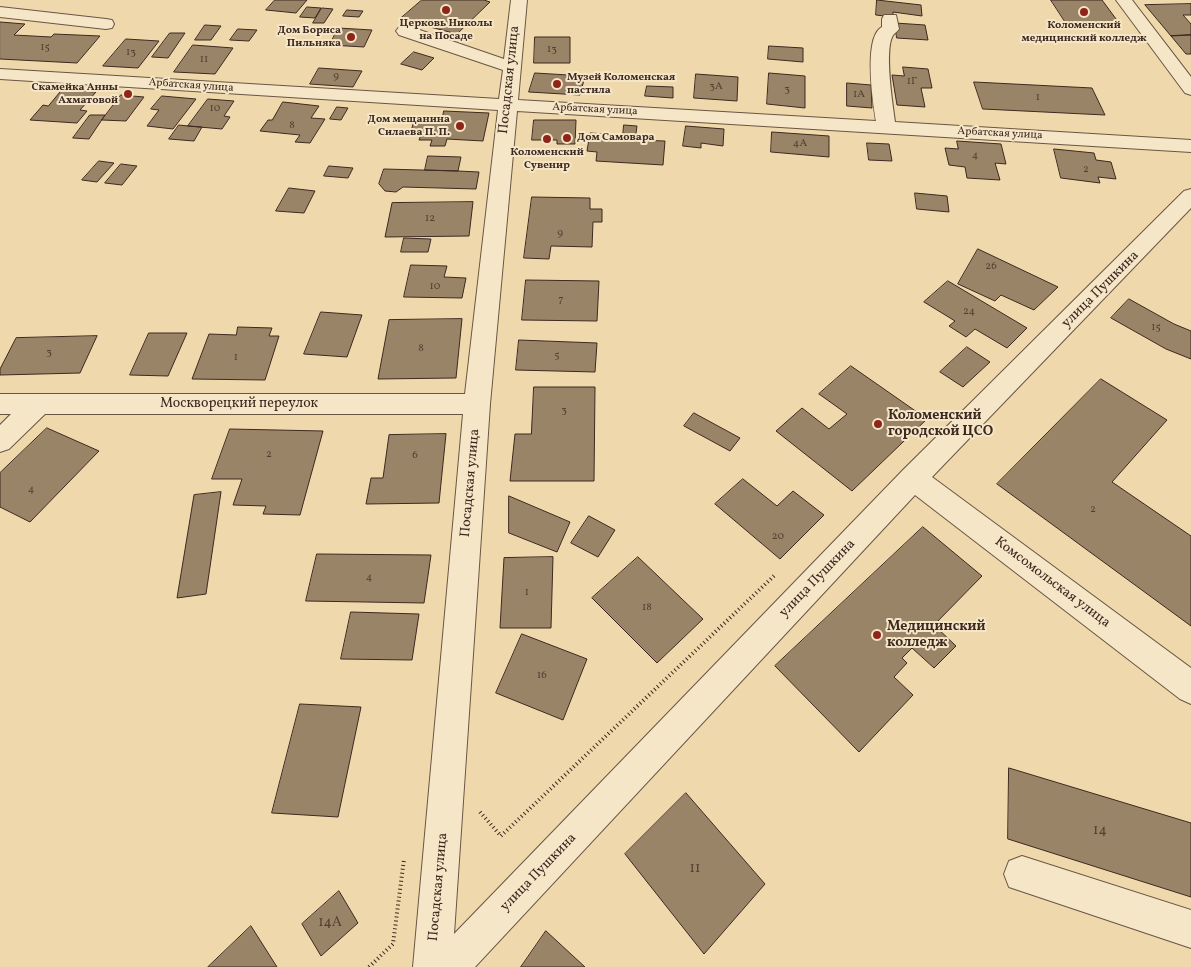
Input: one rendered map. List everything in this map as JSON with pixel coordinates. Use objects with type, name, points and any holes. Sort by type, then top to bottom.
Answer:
[{"type":"street","name":"Посадская улица","points":[[432,967],[477,404],[511,67],[520,0]]},
{"type":"street","points":[[1124,0],[1191,89]]},
{"type":"street","points":[[0,12],[106,24]]},
{"type":"street","points":[[886,127],[879,67],[880,49],[885,32],[891,28],[890,19]]},
{"type":"street","points":[[405,31],[511,67]]},
{"type":"street","points":[[1167,56],[1191,64]]},
{"type":"street","name":"Арбатская улица","points":[[0,74],[1191,146]]},
{"type":"street","name":"улица Пушкина","points":[[449,967],[913,478],[1182,207]]},
{"type":"street","name":"Москворецкий переулок","points":[[0,404],[477,404]]},
{"type":"street","points":[[0,441],[39,404]]},
{"type":"street","name":"Комсомольская улица","points":[[913,478],[1191,688]]},
{"type":"street","points":[[1022,874],[1191,929]]},
{"type":"path","points":[[370,967],[393,944],[404,855]]},
{"type":"building","points":[[275,0],[307,0],[296,13],[266,10]]},
{"type":"building","name":"Церковь Николы на Посаде","points":[[422,0],[484,0],[490,2],[457,34],[400,19]]},
{"type":"building","points":[[877,0],[921,5],[922,16],[893,12],[893,17],[876,15]]},
{"type":"building","name":"Коломенский медицинский колледж","points":[[1051,0],[1102,0],[1119,23],[1066,23]]},
{"type":"building","points":[[1191,4],[1191,15],[1183,15],[1191,24],[1191,35],[1171,36],[1145,5]]},
{"type":"building","points":[[307,7],[321,8],[315,18],[300,17]]},
{"type":"building","points":[[322,8],[333,9],[324,23],[313,23]]},
{"type":"building","points":[[347,10],[363,11],[359,17],[343,16]]},
{"type":"building","points":[[0,22],[25,24],[14,35],[51,37],[54,34],[100,36],[77,63],[0,59]]},
{"type":"building","points":[[895,23],[925,25],[928,40],[897,38]]},
{"type":"building","points":[[205,25],[221,26],[211,40],[195,40]]},
{"type":"building","name":"Дом Бориса Пильняка","points":[[338,28],[372,30],[364,47],[330,45]]},
{"type":"building","points":[[238,29],[257,30],[249,41],[230,40]]},
{"type":"building","points":[[170,33],[185,33],[168,58],[152,57]]},
{"type":"building","points":[[1191,35],[1191,54],[1186,54],[1171,36]]},
{"type":"building","points":[[535,37],[570,37],[570,63],[534,63]]},
{"type":"building","points":[[126,39],[159,41],[138,68],[103,66]]},
{"type":"building","points":[[193,45],[233,48],[215,74],[174,72]]},
{"type":"building","points":[[769,46],[803,48],[803,62],[768,59]]},
{"type":"building","points":[[414,52],[434,58],[422,70],[401,64]]},
{"type":"building","points":[[903,67],[928,69],[932,88],[921,88],[925,107],[897,105],[892,75],[904,76]]},
{"type":"building","points":[[319,68],[362,71],[353,87],[310,84]]},
{"type":"building","name":"Музей Коломенская пастила","points":[[535,73],[585,76],[580,95],[529,92]]},
{"type":"building","points":[[769,73],[805,76],[805,108],[767,104]]},
{"type":"building","points":[[696,74],[738,77],[737,101],[694,98]]},
{"type":"building","points":[[974,82],[1092,88],[1105,115],[983,109]]},
{"type":"building","points":[[847,83],[871,85],[872,108],[847,106]]},
{"type":"building","points":[[647,86],[673,87],[673,98],[645,96]]},
{"type":"building","points":[[62,90],[96,92],[80,110],[87,111],[77,123],[30,120],[43,105],[48,106]]},
{"type":"building","points":[[121,95],[144,97],[126,121],[102,120]]},
{"type":"building","points":[[162,96],[196,99],[173,129],[147,126],[159,110],[151,109]]},
{"type":"building","points":[[208,99],[234,101],[224,116],[230,117],[222,129],[188,126]]},
{"type":"building","points":[[283,102],[319,106],[311,118],[325,119],[310,143],[295,142],[300,135],[260,131],[268,120],[272,120]]},
{"type":"building","points":[[337,107],[348,108],[341,120],[330,119]]},
{"type":"building","points":[[444,111],[489,113],[483,141],[447,139],[445,146],[430,146],[432,140],[419,140],[421,135],[410,135],[415,117],[442,118]]},
{"type":"building","points":[[90,115],[105,115],[89,139],[73,138]]},
{"type":"building","points":[[534,120],[576,120],[575,144],[557,144],[557,140],[532,140]]},
{"type":"building","points":[[179,125],[202,127],[194,141],[169,139]]},
{"type":"building","points":[[624,125],[637,126],[635,140],[665,141],[663,165],[596,161],[597,152],[587,151],[590,133],[606,134],[606,138],[622,139]]},
{"type":"building","points":[[686,126],[724,129],[723,146],[701,143],[701,148],[683,146]]},
{"type":"building","points":[[772,132],[829,136],[829,157],[771,152]]},
{"type":"building","points":[[957,141],[1001,144],[1006,164],[995,163],[1000,180],[967,178],[965,167],[949,165],[945,148],[958,149]]},
{"type":"building","points":[[867,143],[889,144],[892,161],[869,160]]},
{"type":"building","points":[[1054,149],[1094,153],[1096,160],[1111,162],[1116,179],[1098,177],[1100,183],[1061,178]]},
{"type":"building","points":[[428,156],[461,157],[458,171],[425,170]]},
{"type":"building","points":[[99,161],[114,163],[97,182],[82,180]]},
{"type":"building","points":[[121,164],[137,166],[122,185],[105,183]]},
{"type":"building","points":[[329,166],[353,168],[348,178],[324,176]]},
{"type":"building","points":[[384,169],[479,172],[476,189],[403,187],[396,192],[385,191],[379,184]]},
{"type":"building","points":[[289,188],[315,191],[304,213],[276,211]]},
{"type":"building","points":[[915,193],[947,196],[949,212],[917,209]]},
{"type":"building","points":[[532,197],[590,198],[590,209],[602,209],[602,222],[593,222],[592,247],[551,246],[549,259],[524,258]]},
{"type":"building","points":[[473,202],[469,236],[385,237],[392,203]]},
{"type":"building","points":[[404,238],[431,239],[428,252],[401,252]]},
{"type":"building","points":[[978,249],[1058,287],[1034,310],[1001,295],[995,301],[958,284]]},
{"type":"building","points":[[411,265],[447,266],[444,277],[466,278],[462,298],[404,297]]},
{"type":"building","points":[[526,280],[599,281],[597,321],[522,320]]},
{"type":"building","points":[[948,281],[1027,328],[1007,348],[975,329],[966,337],[949,326],[955,321],[924,302]]},
{"type":"building","points":[[1129,299],[1174,324],[1191,331],[1191,359],[1166,349],[1111,318]]},
{"type":"building","points":[[321,312],[362,315],[347,357],[304,354]]},
{"type":"building","points":[[462,319],[456,378],[378,379],[389,320]]},
{"type":"building","points":[[238,327],[272,328],[269,336],[279,336],[265,380],[192,379],[209,334],[236,335]]},
{"type":"building","points":[[149,333],[187,333],[168,376],[130,375]]},
{"type":"building","points":[[97,336],[80,373],[0,375],[0,369],[16,338]]},
{"type":"building","points":[[519,340],[597,343],[595,372],[516,370]]},
{"type":"building","points":[[967,347],[990,362],[963,387],[940,372]]},
{"type":"building","name":"Коломенский городской ЦСО","points":[[851,366],[927,419],[852,491],[776,431],[802,408],[829,429],[847,414],[819,394]]},
{"type":"building","points":[[1101,379],[1167,420],[1112,482],[1191,536],[1191,626],[997,484]]},
{"type":"building","points":[[534,387],[595,387],[594,481],[510,481],[515,434],[531,434]]},
{"type":"building","points":[[694,413],[740,438],[730,451],[684,426]]},
{"type":"building","points":[[47,428],[99,451],[30,522],[0,507],[0,473]]},
{"type":"building","points":[[230,429],[323,431],[300,515],[263,514],[266,506],[233,505],[242,479],[212,479]]},
{"type":"building","points":[[446,434],[439,503],[366,504],[371,478],[383,478],[389,435]]},
{"type":"building","points":[[743,479],[777,506],[793,491],[824,515],[780,559],[715,504]]},
{"type":"building","points":[[221,492],[206,594],[177,598],[194,495]]},
{"type":"building","points":[[509,496],[570,522],[557,552],[509,533]]},
{"type":"building","points":[[589,516],[615,530],[598,557],[571,543]]},
{"type":"building","name":"Медицинский колледж","points":[[923,527],[982,576],[934,625],[956,646],[934,668],[912,648],[902,658],[907,663],[894,677],[913,695],[859,752],[775,666]]},
{"type":"building","points":[[317,554],[431,555],[424,603],[306,601]]},
{"type":"building","points":[[553,557],[551,628],[500,628],[504,558]]},
{"type":"building","points":[[638,557],[703,619],[657,663],[592,598]]},
{"type":"building","points":[[351,612],[419,614],[412,660],[341,659]]},
{"type":"building","points":[[522,634],[587,659],[563,720],[496,693]]},
{"type":"building","points":[[300,704],[361,707],[338,817],[272,813]]},
{"type":"building","points":[[1009,768],[1191,823],[1191,897],[1008,839]]},
{"type":"building","points":[[686,793],[765,884],[704,954],[625,854]]},
{"type":"building","points":[[339,891],[358,923],[321,956],[302,924]]},
{"type":"building","points":[[251,926],[277,967],[208,967]]},
{"type":"building","points":[[546,931],[585,967],[521,967]]},
{"type":"place","name":"Церковь Николы на Посаде","points":[[446,10]]},
{"type":"place","name":"Коломенский медицинский колледж","points":[[1084,12]]},
{"type":"place","name":"Дом Бориса Пильняка","points":[[351,37]]},
{"type":"place","name":"Музей Коломенская пастила","points":[[557,84]]},
{"type":"place","name":"Скамейка Анны Ахматовой","points":[[128,94]]},
{"type":"place","name":"Дом мещанина Силаева П. П.","points":[[460,126]]},
{"type":"place","name":"Дом Самовара","points":[[567,138]]},
{"type":"place","name":"Коломенский Сувенир","points":[[547,139]]},
{"type":"place","name":"Коломенский городской ЦСО","points":[[878,424]]},
{"type":"place","name":"Медицинский колледж","points":[[877,635]]}]
